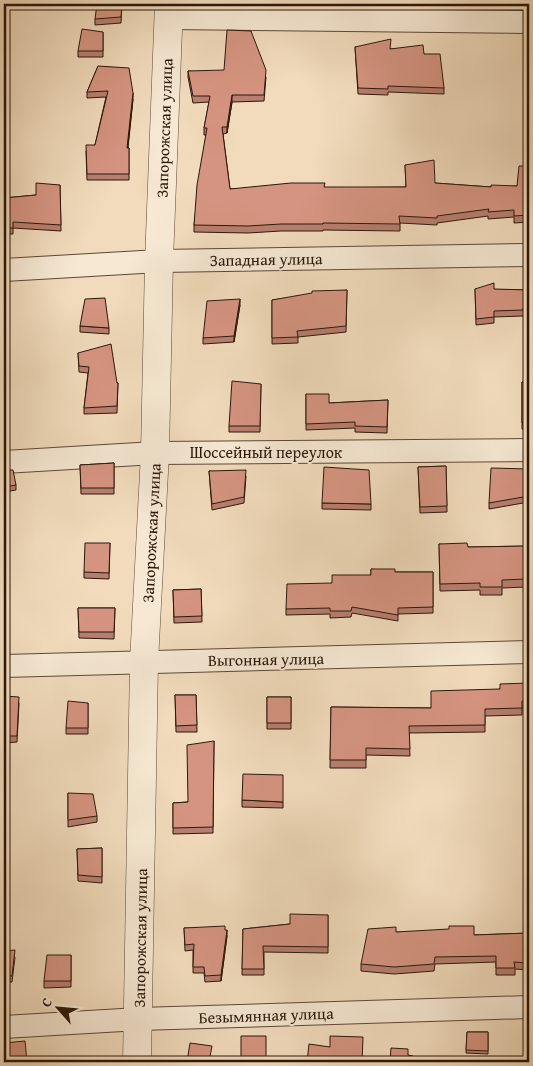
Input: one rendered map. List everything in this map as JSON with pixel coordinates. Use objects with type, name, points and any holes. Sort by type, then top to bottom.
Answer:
[{"type":"street","points":[[169,11],[529,22]]},
{"type":"street","name":"Запорожская улица","points":[[137,1062],[144,662],[155,453],[159,261],[169,11]]},
{"type":"street","name":"Западная улица","points":[[4,270],[159,261],[529,255]]},
{"type":"street","name":"Шоссейный переулок","points":[[4,462],[155,453],[529,450]]},
{"type":"street","name":"Выгонная улица","points":[[4,666],[529,652]]},
{"type":"street","name":"Безымянная улица","points":[[4,1027],[139,1019],[529,1007]]},
{"type":"building","points":[[97,4],[122,4],[121,17],[95,19]]},
{"type":"building","points":[[82,29],[103,32],[103,51],[78,51]]},
{"type":"building","points":[[227,30],[251,31],[266,70],[264,95],[232,95],[227,127],[222,127],[230,189],[291,183],[325,183],[324,187],[406,187],[405,165],[434,160],[435,183],[491,187],[491,185],[517,186],[519,166],[529,166],[529,215],[514,216],[514,210],[488,212],[489,209],[437,216],[437,218],[399,216],[400,224],[194,225],[197,185],[207,128],[204,128],[210,96],[193,96],[188,71],[224,70]]},
{"type":"building","points":[[391,39],[390,49],[423,45],[424,54],[440,54],[444,88],[388,86],[388,89],[358,88],[355,47]]},
{"type":"building","points":[[98,66],[129,68],[133,93],[127,148],[129,148],[129,174],[87,174],[86,145],[95,145],[108,91],[87,92]]},
{"type":"building","points":[[36,183],[60,185],[61,225],[13,222],[13,228],[4,228],[4,198],[36,195]]},
{"type":"building","points":[[494,283],[494,289],[529,290],[529,308],[494,311],[494,317],[476,319],[475,289]]},
{"type":"building","points":[[347,290],[346,326],[297,331],[298,337],[272,338],[272,300],[312,293],[312,291]]},
{"type":"building","points":[[105,298],[109,328],[80,326],[85,299]]},
{"type":"building","points":[[240,299],[234,336],[203,338],[207,301]]},
{"type":"building","points":[[111,344],[118,383],[117,406],[84,408],[89,367],[79,366],[78,353]]},
{"type":"building","points":[[232,381],[261,384],[260,426],[229,426]]},
{"type":"building","points":[[522,382],[529,382],[529,423],[522,423]]},
{"type":"building","points":[[306,394],[329,394],[329,403],[388,400],[387,427],[355,426],[355,422],[306,424]]},
{"type":"building","points":[[114,463],[114,488],[81,488],[80,465]]},
{"type":"building","points":[[446,466],[447,506],[420,507],[418,467]]},
{"type":"building","points":[[324,467],[369,470],[371,504],[322,503]]},
{"type":"building","points":[[491,468],[529,469],[529,496],[489,503]]},
{"type":"building","points":[[4,470],[13,470],[16,485],[4,487]]},
{"type":"building","points":[[246,470],[244,497],[212,504],[209,471]]},
{"type":"building","points":[[85,543],[110,543],[109,573],[84,572]]},
{"type":"building","points":[[467,543],[468,547],[529,546],[529,574],[526,579],[502,580],[502,587],[480,587],[480,583],[440,584],[439,544]]},
{"type":"building","points":[[371,569],[395,569],[395,572],[433,572],[433,607],[398,608],[398,615],[352,607],[351,611],[330,611],[330,608],[286,609],[287,584],[332,583],[332,575],[371,575]]},
{"type":"building","points":[[201,589],[202,616],[174,617],[173,590]]},
{"type":"building","points":[[78,608],[115,608],[114,632],[79,632]]},
{"type":"building","points":[[529,683],[529,702],[522,701],[522,708],[485,709],[485,725],[409,726],[410,749],[366,748],[366,760],[330,760],[331,707],[431,708],[431,691],[500,689],[500,684]]},
{"type":"building","points":[[175,695],[196,695],[197,725],[176,726]]},
{"type":"building","points":[[4,696],[19,697],[17,736],[4,736]]},
{"type":"building","points":[[267,697],[291,697],[291,723],[267,723]]},
{"type":"building","points":[[68,701],[88,703],[88,728],[66,728]]},
{"type":"building","points":[[214,741],[213,827],[173,828],[173,803],[188,802],[187,745]]},
{"type":"building","points":[[243,774],[283,775],[283,802],[242,800]]},
{"type":"building","points":[[68,793],[93,794],[97,816],[68,820]]},
{"type":"building","points":[[102,848],[102,877],[78,875],[77,849]]},
{"type":"building","points":[[290,914],[328,915],[328,947],[263,946],[264,969],[242,969],[243,929],[290,924]]},
{"type":"building","points":[[225,926],[225,930],[227,930],[221,975],[205,976],[204,967],[193,967],[194,944],[185,945],[184,928]]},
{"type":"building","points":[[449,926],[474,926],[474,935],[529,933],[529,963],[514,962],[515,968],[496,968],[496,956],[435,957],[434,964],[394,967],[361,964],[368,929],[396,927],[396,932],[449,929]]},
{"type":"building","points":[[15,950],[12,976],[4,976],[4,951]]},
{"type":"building","points":[[47,955],[71,955],[71,981],[44,981]]},
{"type":"building","points":[[467,1032],[488,1032],[488,1051],[466,1050]]},
{"type":"building","points":[[529,1034],[529,1059],[528,1059]]},
{"type":"building","points":[[241,1036],[266,1036],[266,1062],[241,1062]]},
{"type":"building","points":[[330,1036],[363,1037],[362,1062],[307,1062],[309,1044],[330,1047]]},
{"type":"building","points":[[25,1041],[27,1062],[4,1062],[4,1043]]},
{"type":"building","points":[[190,1043],[212,1046],[209,1062],[187,1062]]},
{"type":"building","points":[[391,1048],[408,1049],[408,1055],[413,1056],[413,1062],[390,1062]]}]
